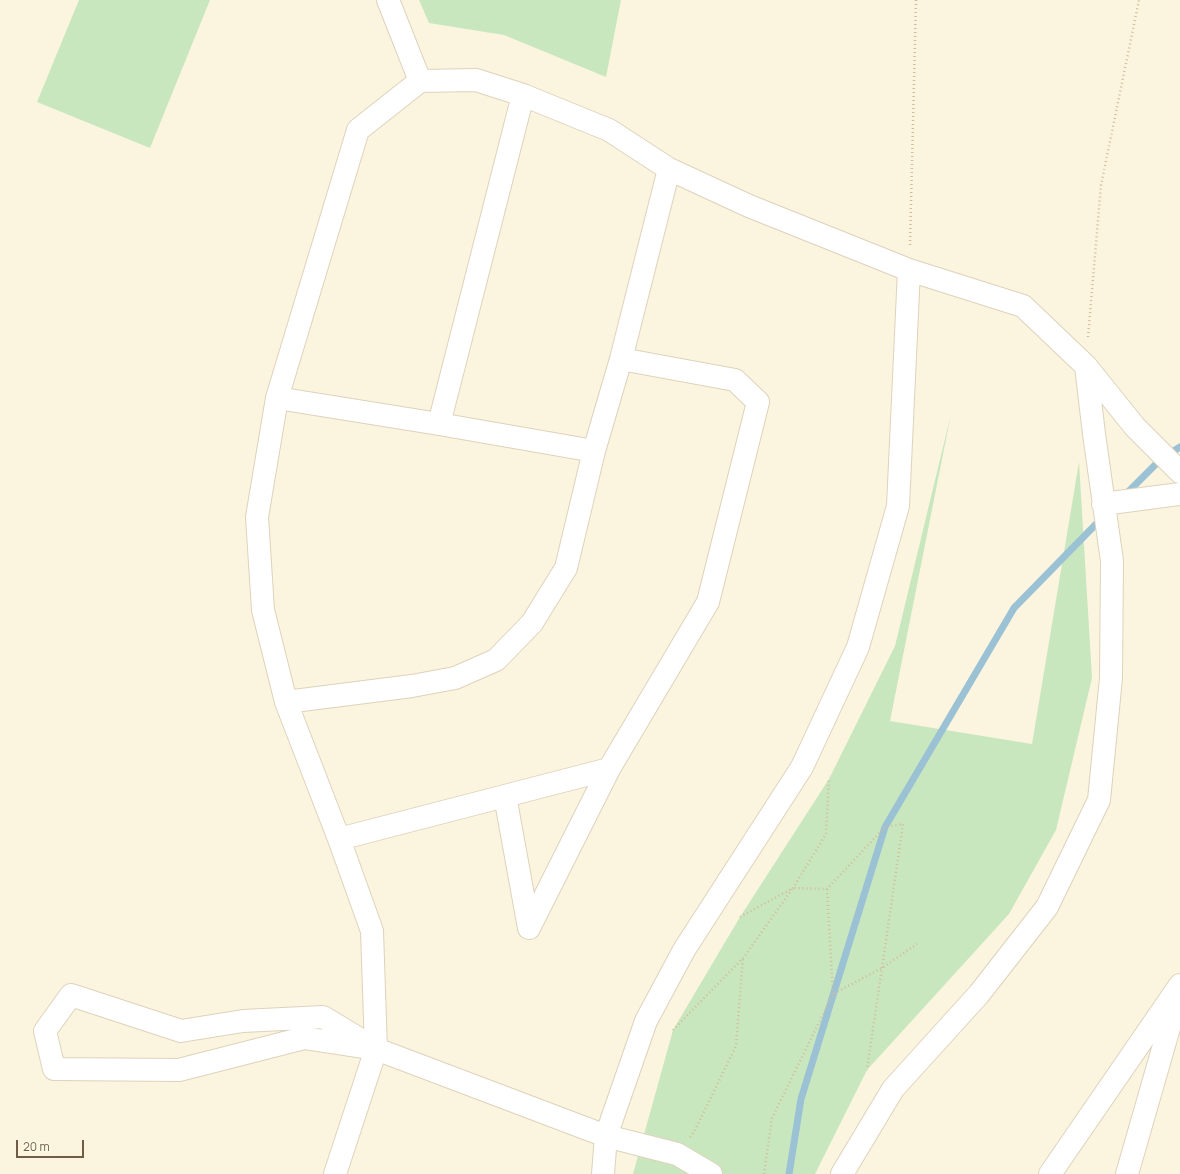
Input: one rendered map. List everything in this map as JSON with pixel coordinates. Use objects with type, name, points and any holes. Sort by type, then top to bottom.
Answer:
[{"type":"street","points":[[388,0],[420,81]]},
{"type":"street","points":[[335,1174],[376,1049],[372,931],[286,702],[263,610],[256,517],[277,398],[358,130],[420,81],[476,80],[523,96],[609,130],[669,169],[749,206],[909,270],[1023,306],[1086,366],[1135,427],[1180,472]]},
{"type":"street","points":[[439,424],[523,96]]},
{"type":"street","points":[[286,702],[412,686],[455,678],[496,660],[532,623],[566,568],[594,451],[620,359],[669,169]]},
{"type":"street","points":[[603,1174],[606,1136],[646,1021],[684,950],[802,767],[858,646],[898,506],[909,270]]},
{"type":"street","points":[[505,796],[528,928],[609,769],[708,602],[758,402],[735,380],[620,359]]},
{"type":"street","points":[[842,1174],[893,1089],[979,994],[1047,907],[1099,800],[1111,678],[1112,561],[1103,504],[1086,366]]},
{"type":"street","points":[[277,398],[594,451]]},
{"type":"street","points":[[1103,504],[1180,494]]},
{"type":"street","points":[[338,839],[609,769]]},
{"type":"street","points":[[1050,1174],[1180,985]]},
{"type":"street","points":[[1127,1174],[1180,990]]},
{"type":"street","points":[[376,1049],[304,1038],[179,1070],[54,1069],[45,1031],[71,995],[181,1032],[242,1021],[324,1017],[376,1049],[606,1136],[677,1154],[711,1174]]},
{"type":"path","points":[[909,270],[916,0]]},
{"type":"path","points":[[1086,366],[1101,185],[1139,0]]},
{"type":"path","points":[[673,1030],[744,957],[793,888],[826,834],[829,779]]},
{"type":"path","points":[[764,1174],[772,1118],[833,994],[826,889],[885,827],[903,824],[868,1070]]},
{"type":"path","points":[[740,917],[793,888],[826,889]]},
{"type":"path","points":[[833,994],[882,968],[917,944]]},
{"type":"path","points":[[677,1154],[694,1132],[736,1046],[744,957]]},
{"type":"green space","points":[[79,0],[210,0],[150,148],[37,102]]},
{"type":"green space","points":[[419,0],[621,0],[606,77],[504,35],[429,23]]},
{"type":"green space","points":[[951,414],[890,721],[1032,744],[1079,462],[1092,678],[1056,830],[1009,914],[867,1070],[815,1174],[633,1174],[673,1030],[740,917],[829,779],[895,646]]},
{"type":"waterway","points":[[1124,496],[1161,459],[1180,447]]},
{"type":"waterway","points":[[789,1174],[801,1099],[885,827],[1014,608],[1101,519]]}]
